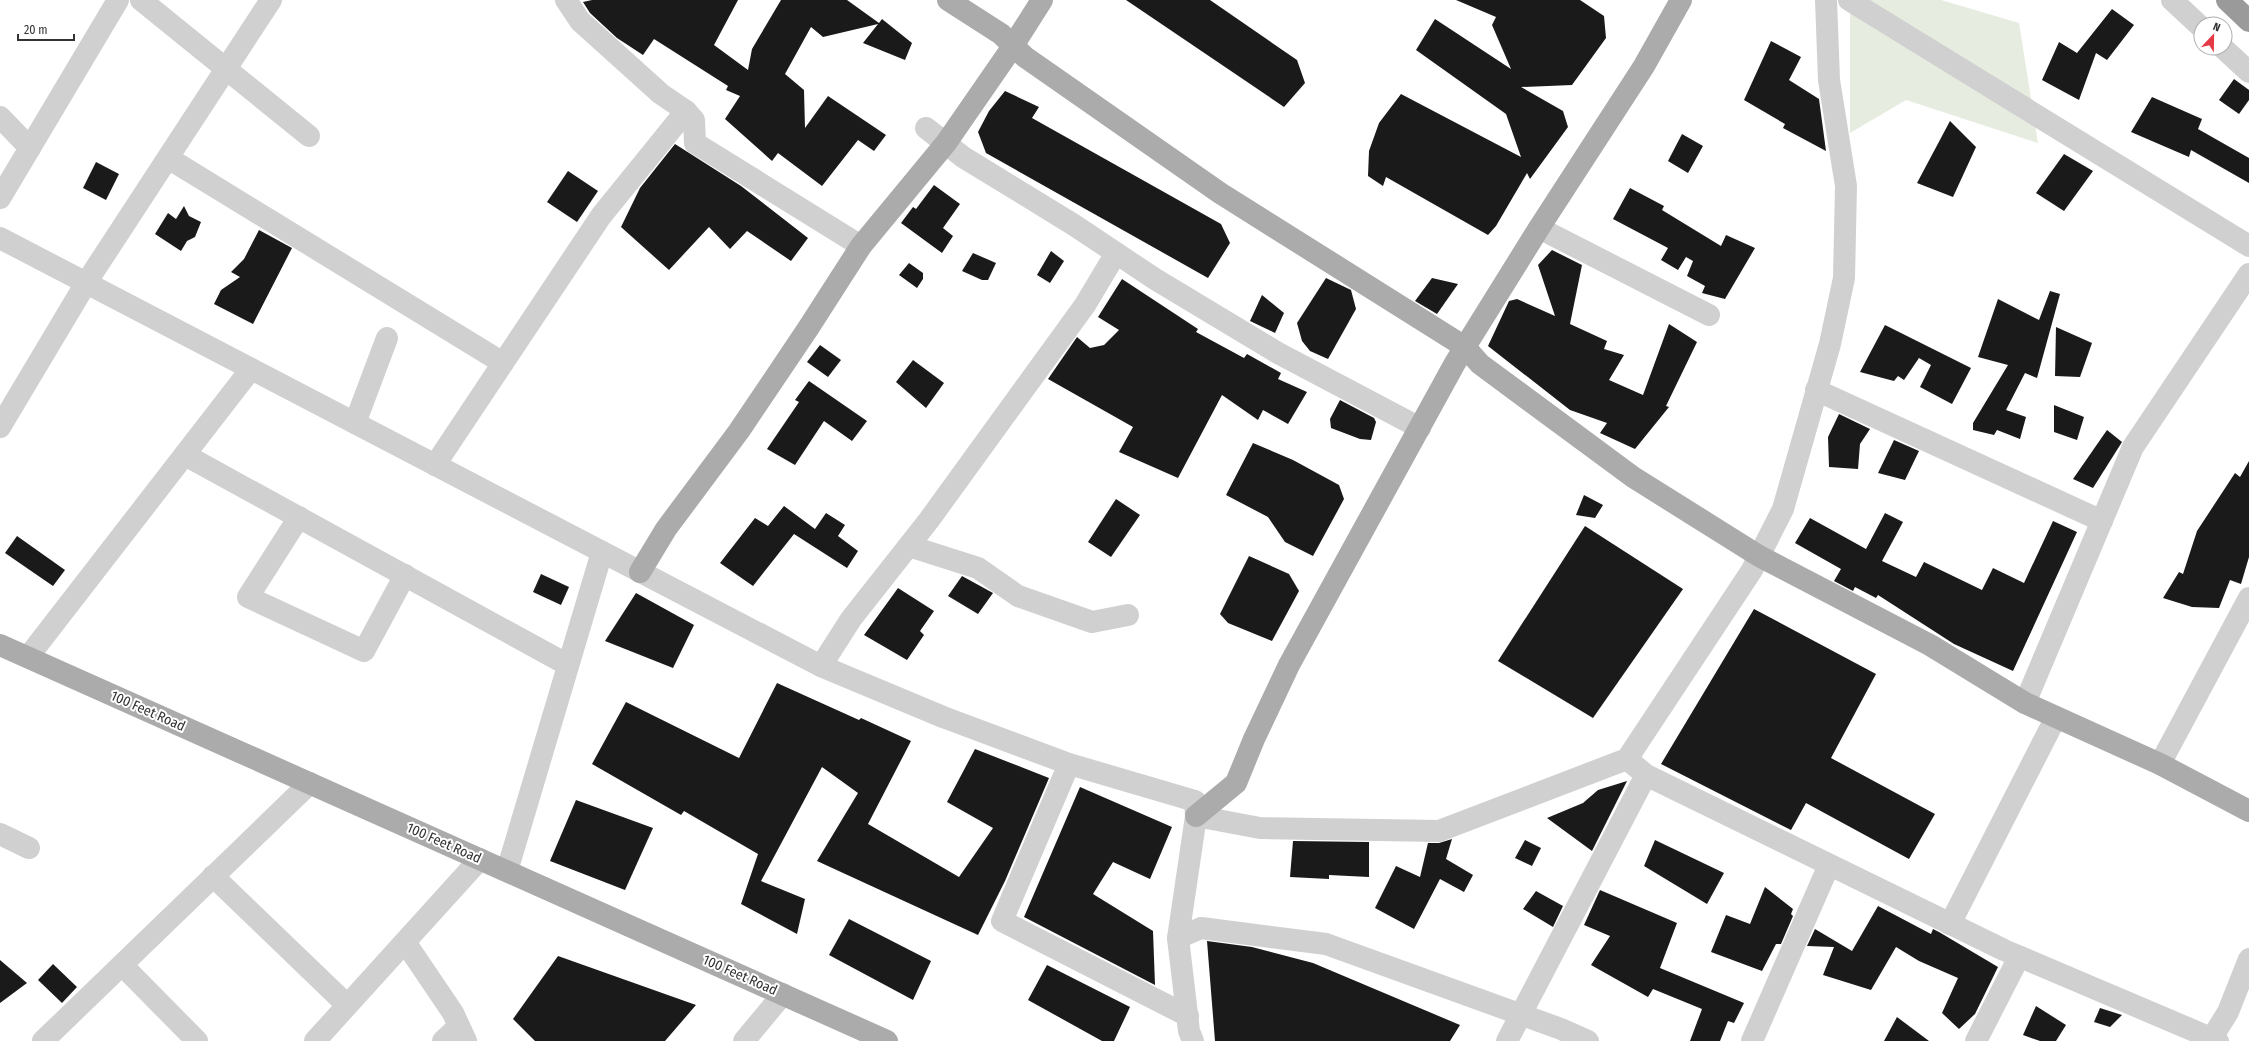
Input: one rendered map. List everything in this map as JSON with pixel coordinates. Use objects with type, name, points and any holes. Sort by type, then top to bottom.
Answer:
[{"type":"highway","points":[[2227,0],[2249,21]]},
{"type":"main road","points":[[948,0],[1001,34],[1025,57],[1220,193],[1465,347],[1480,364],[1633,477],[1759,556],[1930,645],[2025,703],[2160,764],[2249,811]]},
{"type":"main road","points":[[640,572],[666,529],[739,431],[861,246],[946,143],[1013,46],[1042,0]]},
{"type":"main road","points":[[1196,816],[1236,783],[1254,739],[1289,665],[1465,347],[1539,228],[1644,66],[1681,0]]},
{"type":"main road","name":"100 Feet Road","points":[[0,645],[888,1041]]},
{"type":"street","points":[[0,198],[118,0]]},
{"type":"street","points":[[141,0],[309,136]]},
{"type":"street","points":[[0,426],[86,283],[271,0]]},
{"type":"street","points":[[566,0],[580,21],[661,94],[686,111],[694,120],[695,144],[861,246]]},
{"type":"street","points":[[1196,816],[1260,828],[1438,831],[1627,759],[1752,570],[1783,509],[1830,344],[1844,270],[1846,186],[1829,80],[1826,0]]},
{"type":"street","points":[[1849,0],[2249,246]]},
{"type":"street","points":[[2172,0],[2193,20]]},
{"type":"street","points":[[2232,56],[2249,72]]},
{"type":"street","points":[[435,465],[601,216],[686,111]]},
{"type":"street","points":[[0,117],[30,148]]},
{"type":"street","points":[[926,128],[963,157],[1278,353],[1420,428]]},
{"type":"street","points":[[168,158],[503,363]]},
{"type":"street","points":[[1539,228],[1709,315]]},
{"type":"street","points":[[0,238],[821,666],[943,717],[1070,764],[1195,801],[1196,816],[1178,938],[1188,1016],[1193,1041]]},
{"type":"street","points":[[821,666],[851,619],[909,546],[1085,305],[1116,253]]},
{"type":"street","points":[[2025,703],[2133,447],[2249,274]]},
{"type":"street","points":[[355,423],[387,338]]},
{"type":"street","points":[[28,658],[251,369]]},
{"type":"street","points":[[1816,390],[2102,521]]},
{"type":"street","points":[[185,455],[568,665]]},
{"type":"street","points":[[299,517],[248,597],[364,651],[405,575]]},
{"type":"street","points":[[909,546],[978,568],[1018,596],[1092,622],[1128,615]]},
{"type":"street","points":[[507,871],[602,552]]},
{"type":"street","points":[[2160,764],[2249,598]]},
{"type":"street","points":[[1950,924],[2056,717]]},
{"type":"street","points":[[1627,759],[1646,775],[1950,924],[2019,957],[2213,1040],[2228,1012],[2249,959]]},
{"type":"street","points":[[1070,764],[1002,921],[1188,1016]]},
{"type":"street","points":[[1507,1041],[1522,1015],[1646,775]]},
{"type":"street","points":[[43,1041],[310,783]]},
{"type":"street","points":[[0,834],[29,848]]},
{"type":"street","points":[[315,1041],[480,859]]},
{"type":"street","points":[[1752,1041],[1829,865]]},
{"type":"street","points":[[214,876],[347,1005]]},
{"type":"street","points":[[1178,938],[1201,928],[1326,944],[1522,1015],[1588,1041]]},
{"type":"street","points":[[405,942],[453,1013],[463,1033],[443,1041]]},
{"type":"street","points":[[1976,1041],[2019,957]]},
{"type":"street","points":[[122,964],[197,1041]]},
{"type":"street","points":[[744,1041],[782,994]]},
{"type":"shaded area","points":[[1850,0],[1941,0],[2019,23],[2038,143],[1906,100],[1850,133]]},
{"type":"building","points":[[592,0],[738,0],[714,45],[748,70],[752,49],[781,0],[847,0],[879,23],[882,19],[912,43],[905,60],[863,43],[878,24],[823,37],[811,27],[785,74],[804,90],[805,128],[828,96],[886,135],[874,151],[858,140],[822,186],[778,153],[772,161],[725,119],[740,96],[726,90],[728,86],[654,39],[643,55],[617,38],[590,13],[583,2]]},
{"type":"building","points":[[1126,0],[1210,0],[1297,60],[1305,83],[1284,107]]},
{"type":"building","points":[[1456,0],[1580,0],[1604,16],[1606,38],[1572,85],[1521,87],[1563,111],[1568,127],[1530,179],[1527,173],[1496,226],[1488,235],[1386,177],[1383,186],[1368,176],[1369,151],[1379,123],[1401,94],[1521,157],[1506,114],[1416,50],[1435,19],[1511,69],[1492,25],[1496,17]]},
{"type":"building","points":[[2112,9],[2134,25],[2107,60],[2096,53],[2079,100],[2042,80],[2059,42],[2077,53]]},
{"type":"building","points":[[1771,41],[1801,57],[1789,80],[1819,99],[1826,151],[1783,128],[1785,124],[1744,100]]},
{"type":"building","points":[[2234,79],[2249,90],[2249,100],[2239,114],[2219,100]]},
{"type":"building","points":[[1005,91],[1039,107],[1032,118],[1221,224],[1230,243],[1208,278],[986,153],[978,132],[989,111]]},
{"type":"building","points":[[2152,97],[2202,119],[2198,129],[2249,158],[2249,183],[2191,150],[2189,157],[2131,132]]},
{"type":"building","points":[[1950,121],[1976,147],[1953,197],[1917,183]]},
{"type":"building","points":[[1682,134],[1703,146],[1688,173],[1668,161]]},
{"type":"building","points":[[675,144],[741,186],[808,238],[791,261],[747,231],[730,249],[709,227],[669,270],[621,227],[640,188]]},
{"type":"building","points":[[2064,154],[2093,171],[2064,211],[2036,193]]},
{"type":"building","points":[[96,162],[119,174],[106,200],[83,188]]},
{"type":"building","points":[[568,171],[598,191],[577,222],[547,202]]},
{"type":"building","points":[[934,185],[960,204],[943,228],[953,236],[942,253],[901,223],[913,207],[916,209]]},
{"type":"building","points":[[1630,188],[1664,206],[1662,210],[1721,246],[1726,235],[1755,248],[1725,299],[1702,293],[1705,286],[1687,276],[1693,261],[1686,257],[1678,270],[1661,260],[1668,248],[1613,219]]},
{"type":"building","points":[[184,206],[189,216],[201,222],[195,237],[187,241],[181,251],[155,234],[168,213],[176,219]]},
{"type":"building","points":[[259,230],[292,248],[253,324],[214,304],[221,290],[240,277],[231,272],[244,259]]},
{"type":"building","points":[[1552,250],[1582,265],[1570,324],[1607,341],[1604,349],[1624,355],[1609,380],[1643,395],[1669,324],[1697,342],[1666,406],[1669,407],[1635,449],[1600,433],[1607,423],[1570,410],[1488,346],[1509,301],[1517,299],[1555,316],[1538,265]]},
{"type":"building","points":[[1051,251],[1064,261],[1050,283],[1037,275]]},
{"type":"building","points":[[973,253],[996,263],[988,280],[982,280],[962,271]]},
{"type":"building","points":[[909,263],[923,273],[923,279],[917,288],[899,275]]},
{"type":"building","points":[[1326,278],[1351,290],[1356,309],[1328,359],[1310,351],[1302,341],[1297,323]]},
{"type":"building","points":[[1432,278],[1458,284],[1437,314],[1415,301]]},
{"type":"building","points":[[1122,279],[1198,329],[1196,332],[1244,358],[1247,354],[1281,373],[1278,379],[1307,392],[1288,424],[1263,410],[1258,420],[1222,395],[1178,478],[1119,452],[1133,427],[1048,379],[1077,337],[1090,348],[1104,345],[1119,330],[1098,317]]},
{"type":"building","points":[[2050,291],[2060,294],[2037,378],[2025,373],[2006,410],[2026,417],[2020,439],[1997,430],[1994,435],[1973,430],[1973,423],[2008,365],[1978,357],[1998,299],[2039,320]]},
{"type":"building","points":[[1262,295],[1284,313],[1275,333],[1250,321]]},
{"type":"building","points":[[1885,325],[1971,368],[1952,404],[1920,387],[1931,365],[1919,358],[1904,380],[1898,376],[1894,381],[1860,372]]},
{"type":"building","points":[[2056,327],[2092,343],[2080,377],[2055,376]]},
{"type":"building","points":[[820,345],[841,360],[828,377],[807,362]]},
{"type":"building","points":[[913,360],[944,383],[926,408],[896,382]]},
{"type":"building","points":[[809,381],[867,421],[852,441],[824,421],[795,465],[767,449],[799,402],[795,400]]},
{"type":"building","points":[[1340,400],[1374,418],[1376,422],[1371,440],[1360,439],[1331,428],[1330,419]]},
{"type":"building","points":[[2054,405],[2084,417],[2077,440],[2054,432]]},
{"type":"building","points":[[1839,414],[1870,429],[1860,444],[1858,469],[1829,467],[1828,437]]},
{"type":"building","points":[[2107,430],[2122,442],[2093,488],[2073,479]]},
{"type":"building","points":[[1894,440],[1919,451],[1905,480],[1878,473]]},
{"type":"building","points":[[1253,443],[1293,460],[1339,485],[1344,499],[1313,556],[1285,542],[1268,517],[1226,495]]},
{"type":"building","points":[[2249,461],[2249,557],[2241,584],[2230,580],[2219,608],[2192,607],[2163,598],[2179,572],[2183,574],[2197,531],[2235,473],[2240,477]]},
{"type":"building","points":[[1584,495],[1603,505],[1595,518],[1576,515]]},
{"type":"building","points":[[1116,499],[1140,515],[1111,557],[1088,542]]},
{"type":"building","points":[[784,506],[815,529],[826,513],[845,525],[838,536],[858,551],[847,568],[794,534],[753,586],[720,563],[755,518],[768,526]]},
{"type":"building","points":[[1885,513],[1903,522],[1882,561],[1916,577],[1924,562],[1982,590],[1993,568],[2024,583],[2053,521],[2077,532],[2013,671],[1954,644],[1878,595],[1876,598],[1855,587],[1853,591],[1834,581],[1841,569],[1795,543],[1810,518],[1866,549]]},
{"type":"building","points":[[1585,526],[1683,589],[1593,718],[1498,661]]},
{"type":"building","points":[[17,536],[65,570],[53,586],[5,553]]},
{"type":"building","points":[[1249,556],[1289,574],[1299,591],[1272,641],[1228,623],[1220,614]]},
{"type":"building","points":[[541,574],[569,587],[561,605],[533,592]]},
{"type":"building","points":[[962,576],[993,593],[978,614],[948,596]]},
{"type":"building","points":[[898,588],[934,611],[920,631],[924,635],[907,660],[864,635]]},
{"type":"building","points":[[636,593],[694,625],[673,668],[605,641]]},
{"type":"building","points":[[1754,609],[1876,674],[1831,758],[1935,814],[1909,859],[1806,803],[1791,830],[1661,764]]},
{"type":"building","points":[[777,683],[859,720],[861,718],[911,741],[868,824],[959,877],[993,828],[947,802],[975,749],[1049,778],[1005,881],[978,935],[817,861],[858,793],[822,767],[761,881],[805,899],[797,934],[741,904],[758,854],[684,811],[681,815],[592,764],[626,702],[739,758]]},
{"type":"building","points":[[1627,781],[1592,851],[1547,818],[1583,803],[1598,790]]},
{"type":"building","points":[[1080,787],[1172,827],[1150,879],[1113,862],[1093,894],[1153,931],[1155,985],[1024,917]]},
{"type":"building","points":[[576,800],[653,828],[625,890],[550,861]]},
{"type":"building","points":[[1452,839],[1446,859],[1473,875],[1464,892],[1440,879],[1414,929],[1375,908],[1396,866],[1420,877],[1428,843],[1439,843]]},
{"type":"building","points":[[1525,840],[1541,848],[1532,866],[1515,858]]},
{"type":"building","points":[[1655,840],[1724,873],[1707,904],[1644,866]]},
{"type":"building","points":[[1293,841],[1369,842],[1369,877],[1329,875],[1329,879],[1290,877]]},
{"type":"building","points":[[1765,887],[1793,909],[1791,914],[1793,916],[1781,944],[1776,944],[1762,971],[1711,952],[1726,915],[1750,924]]},
{"type":"building","points":[[1600,890],[1677,923],[1660,968],[1744,1003],[1734,1023],[1728,1021],[1720,1041],[1690,1041],[1702,1009],[1653,989],[1648,997],[1591,965],[1610,936],[1584,925]]},
{"type":"building","points":[[1536,891],[1563,906],[1553,927],[1523,909]]},
{"type":"building","points":[[1878,906],[1931,934],[1933,929],[1939,932],[1998,967],[1975,1014],[1959,1029],[1942,1013],[1958,978],[1919,961],[1896,947],[1871,990],[1823,975],[1834,947],[1807,946],[1815,929],[1852,951]]},
{"type":"building","points":[[849,919],[931,961],[913,1000],[829,955]]},
{"type":"building","points":[[1207,941],[1252,947],[1313,963],[1460,1025],[1450,1041],[1215,1041]]},
{"type":"building","points":[[558,956],[696,1005],[665,1041],[535,1041],[513,1019]]},
{"type":"building","points":[[0,960],[27,983],[0,1003]]},
{"type":"building","points":[[53,964],[77,987],[62,1003],[38,980]]},
{"type":"building","points":[[1047,965],[1130,1007],[1114,1041],[1102,1041],[1028,1000]]},
{"type":"building","points":[[2036,1006],[2066,1025],[2056,1041],[2040,1041],[2023,1035]]},
{"type":"building","points":[[2100,1008],[2122,1015],[2110,1027],[2094,1022]]},
{"type":"building","points":[[1897,1017],[1929,1041],[1884,1041]]}]
